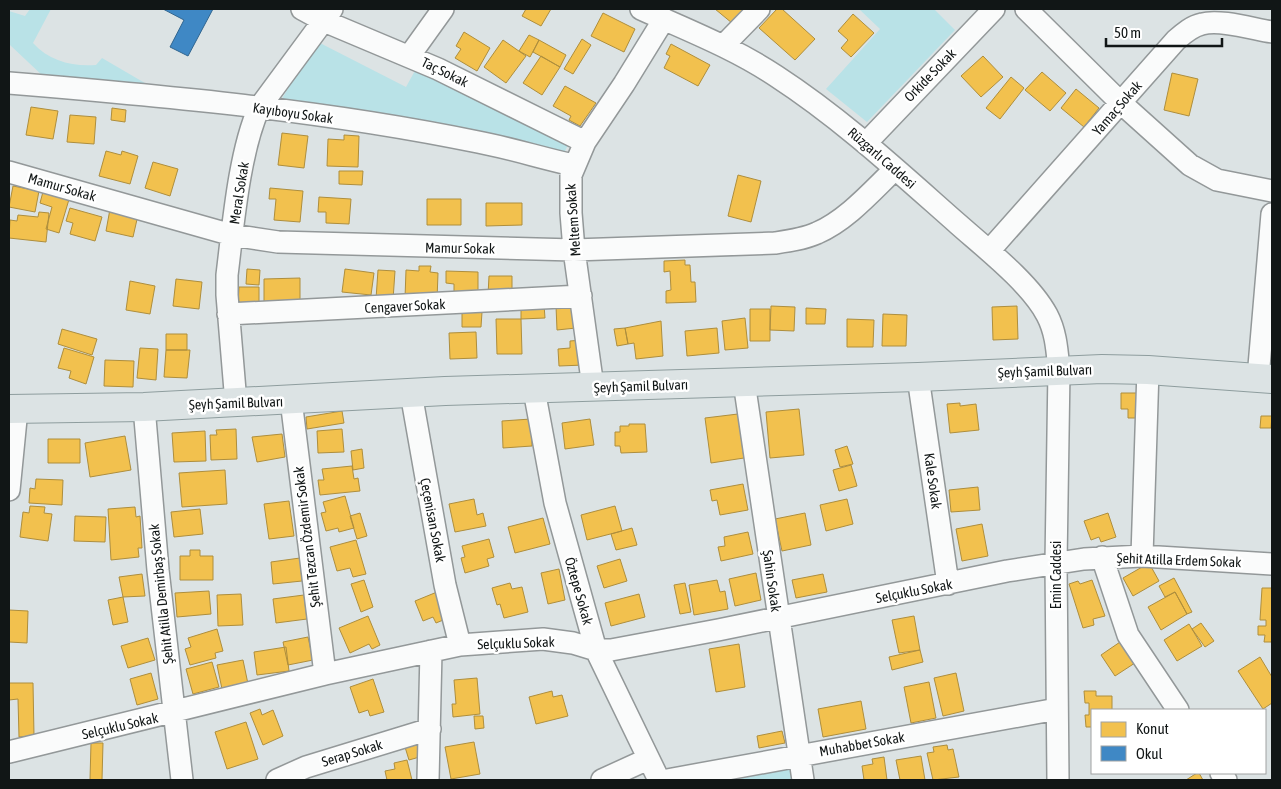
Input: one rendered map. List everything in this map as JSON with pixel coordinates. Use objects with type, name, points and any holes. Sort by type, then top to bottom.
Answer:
[{"type":"main road","name":"Şeyh Şamil Bulvarı","points":[[13,409],[144,407],[411,393],[918,377],[1059,370],[1148,370],[1265,379]]},
{"type":"street","name":"Taç Sokak","points":[[302,9],[328,15],[585,142]]},
{"type":"street","points":[[410,55],[443,9]]},
{"type":"street","name":"Rüzgarlı Caddesi","points":[[642,9],[723,46],[776,76],[867,142],[989,251],[1037,299],[1046,313],[1056,340],[1059,370]]},
{"type":"street","points":[[723,46],[759,9]]},
{"type":"street","name":"Orkide Sokak","points":[[867,142],[994,9]]},
{"type":"street","points":[[1026,9],[1121,103],[1190,165],[1204,174],[1236,185],[1272,191]]},
{"type":"street","name":"Meral Sokak","points":[[236,403],[228,314],[227,275],[247,146],[253,122],[259,108],[328,15]]},
{"type":"street","name":"Yamaç Sokak","points":[[989,251],[1176,40],[1190,29],[1216,16],[1272,32]]},
{"type":"street","name":"Meltem Sokak","points":[[593,387],[574,250],[570,195],[573,165],[585,142],[664,19]]},
{"type":"street","name":"Kayıboyu Sokak","points":[[9,83],[160,95],[427,132],[479,142],[573,165]]},
{"type":"street","name":"Mamur Sokak","points":[[9,172],[232,236],[278,242],[328,245],[574,250],[775,243],[800,239],[818,233],[840,218],[895,168]]},
{"type":"street","points":[[1265,379],[1272,214]]},
{"type":"street","name":"Cengaver Sokak","points":[[228,314],[581,296]]},
{"type":"street","name":"Emin Caddesi","points":[[1058,780],[1056,563],[1059,370]]},
{"type":"street","points":[[1142,556],[1148,370]]},
{"type":"street","name":"Kale Sokak","points":[[918,377],[948,584]]},
{"type":"street","name":"Şahin Sokak","points":[[744,382],[803,780]]},
{"type":"street","name":"Öztepe Sokak","points":[[534,390],[555,503],[596,650],[659,780]]},
{"type":"street","name":"Çeçenisan Sokak","points":[[411,393],[446,585],[460,645]]},
{"type":"street","name":"Şehit Tezcan Özdemir Sokak","points":[[291,400],[324,674]]},
{"type":"street","name":"Şehit Atilla Demirbaş Sokak","points":[[144,407],[158,570],[182,780]]},
{"type":"street","points":[[9,490],[13,409]]},
{"type":"street","name":"Şehit Atilla Erdem Sokak","points":[[1056,563],[1102,557],[1142,556],[1272,564]]},
{"type":"street","points":[[1102,557],[1128,635],[1177,709]]},
{"type":"street","name":"Selçuklu Sokak","points":[[9,752],[175,713],[324,674],[460,645],[543,639],[573,643],[596,650],[611,650],[660,642],[1056,563]]},
{"type":"street","points":[[428,780],[431,651]]},
{"type":"street","name":"Muhabbet Sokak","points":[[667,780],[1057,709]]},
{"type":"street","name":"Serap Sokak","points":[[277,780],[306,767],[430,729]]},
{"type":"street","points":[[602,780],[648,759]]},
{"type":"shaded area","points":[[30,9],[51,9],[33,43],[46,54],[62,62],[79,65],[96,65],[102,58],[150,86],[44,77],[10,45],[9,11],[25,16]]},
{"type":"shaded area","points":[[859,9],[934,9],[955,30],[867,122],[826,89],[880,29]]},
{"type":"shaded area","points":[[316,41],[406,87],[417,67],[571,139],[564,153],[280,102]]},
{"type":"shaded area","points":[[791,763],[794,780],[698,780]]},
{"type":"building: Konut","points":[[526,9],[551,9],[541,26],[522,16]]},
{"type":"building: Konut","points":[[715,9],[745,9],[732,23]]},
{"type":"building: Konut","points":[[777,9],[782,9],[815,39],[795,60],[759,28]]},
{"type":"building: Konut","points":[[603,13],[635,29],[624,52],[591,36]]},
{"type":"building: Konut","points":[[853,14],[874,33],[851,57],[841,48],[848,40],[838,31]]},
{"type":"building: Konut","points":[[464,32],[490,48],[477,71],[455,58],[461,49],[456,46]]},
{"type":"building: Konut","points":[[529,35],[539,40],[530,57],[519,51]]},
{"type":"building: Konut","points":[[582,39],[591,45],[573,74],[564,69]]},
{"type":"building: Konut","points":[[503,40],[526,56],[506,83],[484,67]]},
{"type":"building: Konut","points":[[539,40],[566,55],[560,67],[533,52]]},
{"type":"building: Konut","points":[[671,44],[710,65],[698,86],[664,68],[670,56],[666,54]]},
{"type":"building: Konut","points":[[541,56],[560,67],[542,95],[523,83]]},
{"type":"building: Konut","points":[[983,56],[1003,77],[981,97],[961,76]]},
{"type":"building: Konut","points":[[1042,72],[1066,93],[1050,111],[1025,90]]},
{"type":"building: Konut","points":[[1172,73],[1198,79],[1189,116],[1164,110]]},
{"type":"building: Konut","points":[[1011,77],[1024,88],[1000,119],[986,108]]},
{"type":"building: Konut","points":[[565,86],[596,103],[580,126],[569,120],[571,116],[553,106]]},
{"type":"building: Konut","points":[[1076,89],[1099,108],[1084,127],[1061,108]]},
{"type":"building: Konut","points":[[31,107],[58,111],[53,139],[26,135]]},
{"type":"building: Konut","points":[[112,108],[126,110],[125,122],[111,120]]},
{"type":"building: Konut","points":[[70,115],[96,117],[94,144],[67,142]]},
{"type":"building: Konut","points":[[282,133],[308,136],[304,168],[278,165]]},
{"type":"building: Konut","points":[[344,135],[359,136],[358,167],[327,166],[328,139],[344,140]]},
{"type":"building: Konut","points":[[106,151],[121,155],[122,151],[138,156],[130,184],[99,176]]},
{"type":"building: Konut","points":[[153,162],[178,169],[170,196],[145,188]]},
{"type":"building: Konut","points":[[339,171],[363,171],[362,185],[339,184]]},
{"type":"building: Konut","points":[[738,175],[761,181],[751,222],[728,216]]},
{"type":"building: Konut","points":[[13,186],[39,191],[35,212],[9,207]]},
{"type":"building: Konut","points":[[44,188],[70,196],[59,233],[46,229],[52,207],[40,203]]},
{"type":"building: Konut","points":[[270,188],[303,191],[300,222],[274,220],[276,199],[269,199]]},
{"type":"building: Konut","points":[[319,197],[351,199],[349,224],[326,223],[326,212],[318,212]]},
{"type":"building: Konut","points":[[427,199],[461,199],[461,225],[427,225]]},
{"type":"building: Konut","points":[[486,203],[522,203],[522,225],[486,226]]},
{"type":"building: Konut","points":[[70,208],[102,217],[95,241],[70,234],[73,223],[66,221]]},
{"type":"building: Konut","points":[[110,209],[138,215],[133,237],[106,231]]},
{"type":"building: Konut","points":[[39,212],[49,213],[46,242],[9,238],[10,220],[17,221],[18,215],[38,217]]},
{"type":"building: Konut","points":[[685,260],[685,265],[690,265],[691,282],[695,282],[696,302],[666,303],[666,291],[671,290],[670,271],[664,272],[664,261]]},
{"type":"building: Konut","points":[[419,266],[431,266],[430,272],[438,273],[437,300],[405,298],[406,270],[419,271]]},
{"type":"building: Konut","points":[[247,269],[260,270],[259,285],[246,284]]},
{"type":"building: Konut","points":[[345,269],[374,273],[371,295],[342,292]]},
{"type":"building: Konut","points":[[378,270],[395,271],[393,300],[376,299]]},
{"type":"building: Konut","points":[[446,271],[478,272],[478,297],[454,296],[454,284],[446,283]]},
{"type":"building: Konut","points":[[489,276],[512,276],[512,296],[488,295]]},
{"type":"building: Konut","points":[[300,278],[300,303],[264,305],[264,279]]},
{"type":"building: Konut","points":[[176,279],[202,282],[199,309],[173,306]]},
{"type":"building: Konut","points":[[130,281],[155,286],[150,314],[126,310]]},
{"type":"building: Konut","points":[[239,287],[259,287],[259,306],[238,306]]},
{"type":"building: Konut","points":[[574,304],[576,328],[557,330],[556,306]]},
{"type":"building: Konut","points":[[544,305],[545,318],[521,319],[521,306]]},
{"type":"building: Konut","points":[[771,306],[795,307],[794,331],[770,330]]},
{"type":"building: Konut","points":[[1017,306],[1018,339],[993,340],[992,307]]},
{"type":"building: Konut","points":[[806,308],[826,309],[825,324],[806,324]]},
{"type":"building: Konut","points":[[750,309],[770,309],[770,341],[750,341]]},
{"type":"building: Konut","points":[[462,312],[482,312],[481,327],[462,327]]},
{"type":"building: Konut","points":[[883,314],[907,315],[906,346],[882,346]]},
{"type":"building: Konut","points":[[745,318],[748,348],[725,350],[722,321]]},
{"type":"building: Konut","points":[[496,319],[521,319],[522,354],[497,354]]},
{"type":"building: Konut","points":[[847,319],[874,320],[873,347],[847,347]]},
{"type":"building: Konut","points":[[661,321],[663,356],[636,359],[634,343],[628,344],[625,328]]},
{"type":"building: Konut","points":[[625,328],[628,344],[617,346],[614,329]]},
{"type":"building: Konut","points":[[717,328],[719,353],[687,356],[685,331]]},
{"type":"building: Konut","points":[[62,329],[97,339],[92,355],[58,344]]},
{"type":"building: Konut","points":[[476,332],[477,358],[450,359],[449,333]]},
{"type":"building: Konut","points":[[166,334],[187,334],[187,350],[166,350]]},
{"type":"building: Konut","points":[[582,340],[584,365],[559,366],[558,349],[570,348],[570,341]]},
{"type":"building: Konut","points":[[64,348],[94,357],[86,384],[69,378],[71,371],[58,368]]},
{"type":"building: Konut","points":[[140,348],[158,349],[156,380],[137,378]]},
{"type":"building: Konut","points":[[166,350],[190,350],[187,378],[164,377]]},
{"type":"building: Konut","points":[[105,360],[134,361],[133,387],[104,386]]},
{"type":"building: Konut","points":[[1121,393],[1138,393],[1139,418],[1128,418],[1128,409],[1121,409]]},
{"type":"building: Konut","points":[[960,403],[960,406],[976,404],[979,430],[950,433],[947,404]]},
{"type":"building: Konut","points":[[799,409],[804,455],[770,458],[766,412]]},
{"type":"building: Konut","points":[[342,411],[344,423],[307,429],[306,417]]},
{"type":"building: Konut","points":[[738,414],[744,458],[711,463],[705,418]]},
{"type":"building: Konut","points":[[1261,416],[1272,416],[1271,428],[1260,428]]},
{"type":"building: Konut","points":[[531,419],[532,446],[503,448],[502,421]]},
{"type":"building: Konut","points":[[590,419],[594,445],[565,449],[562,423]]},
{"type":"building: Konut","points":[[629,424],[645,424],[647,452],[621,453],[620,446],[615,446],[615,432],[620,432],[620,426],[629,426]]},
{"type":"building: Konut","points":[[236,429],[237,459],[211,460],[210,435],[217,435],[216,430]]},
{"type":"building: Konut","points":[[342,429],[344,452],[318,453],[317,431]]},
{"type":"building: Konut","points":[[205,431],[206,461],[174,462],[172,433]]},
{"type":"building: Konut","points":[[282,434],[285,457],[257,462],[252,437]]},
{"type":"building: Konut","points":[[125,436],[131,470],[90,477],[85,443]]},
{"type":"building: Konut","points":[[48,439],[80,439],[80,463],[48,463]]},
{"type":"building: Konut","points":[[847,446],[853,464],[840,467],[835,450]]},
{"type":"building: Konut","points":[[362,449],[364,468],[353,470],[351,451]]},
{"type":"building: Konut","points":[[851,465],[857,486],[839,491],[833,470]]},
{"type":"building: Konut","points":[[352,466],[354,479],[358,478],[360,491],[320,495],[318,480],[324,480],[322,469]]},
{"type":"building: Konut","points":[[225,470],[227,504],[182,507],[179,473]]},
{"type":"building: Konut","points":[[36,479],[63,480],[62,505],[29,503],[30,488],[35,489]]},
{"type":"building: Konut","points":[[743,484],[748,510],[720,515],[717,500],[712,501],[710,490]]},
{"type":"building: Konut","points":[[978,487],[980,510],[951,512],[949,490]]},
{"type":"building: Konut","points":[[345,496],[354,528],[339,532],[338,528],[326,531],[321,513],[326,512],[323,502]]},
{"type":"building: Konut","points":[[474,499],[477,515],[483,513],[486,526],[455,532],[449,504]]},
{"type":"building: Konut","points":[[847,499],[853,524],[826,531],[820,505]]},
{"type":"building: Konut","points":[[289,501],[294,536],[269,539],[264,504]]},
{"type":"building: Konut","points":[[30,506],[45,507],[44,513],[52,514],[48,541],[20,537],[23,512],[29,513]]},
{"type":"building: Konut","points":[[615,506],[622,531],[587,540],[581,515]]},
{"type":"building: Konut","points":[[135,507],[136,517],[140,516],[142,548],[138,548],[139,557],[111,560],[108,509]]},
{"type":"building: Konut","points":[[200,509],[203,534],[174,537],[171,512]]},
{"type":"building: Konut","points":[[360,513],[367,536],[357,539],[350,516]]},
{"type":"building: Konut","points":[[805,513],[811,545],[782,551],[775,519]]},
{"type":"building: Konut","points":[[1108,513],[1116,537],[1101,542],[1099,537],[1091,540],[1084,521]]},
{"type":"building: Konut","points":[[75,516],[106,517],[105,542],[74,541]]},
{"type":"building: Konut","points":[[543,518],[550,544],[515,553],[508,527]]},
{"type":"building: Konut","points":[[982,524],[988,556],[962,561],[956,529]]},
{"type":"building: Konut","points":[[632,528],[637,545],[616,550],[611,534]]},
{"type":"building: Konut","points":[[748,532],[753,554],[721,561],[718,547],[725,546],[724,537]]},
{"type":"building: Konut","points":[[489,539],[494,557],[487,559],[489,566],[465,573],[461,558],[465,557],[462,546]]},
{"type":"building: Konut","points":[[356,540],[366,574],[353,577],[350,568],[337,571],[330,547]]},
{"type":"building: Konut","points":[[190,550],[200,550],[200,556],[213,556],[213,580],[180,580],[180,556],[190,556]]},
{"type":"building: Konut","points":[[300,558],[302,581],[273,584],[271,562]]},
{"type":"building: Konut","points":[[620,559],[627,581],[604,588],[597,566]]},
{"type":"building: Konut","points":[[1149,563],[1159,581],[1133,596],[1123,578]]},
{"type":"building: Konut","points":[[559,569],[565,600],[548,604],[541,573]]},
{"type":"building: Konut","points":[[756,573],[761,600],[735,606],[729,579]]},
{"type":"building: Konut","points":[[142,574],[145,596],[123,597],[119,577]]},
{"type":"building: Konut","points":[[823,574],[827,592],[796,598],[792,580]]},
{"type":"building: Konut","points":[[1174,578],[1192,612],[1187,614],[1175,592],[1165,597],[1159,586]]},
{"type":"building: Konut","points":[[364,580],[373,607],[361,612],[351,584]]},
{"type":"building: Konut","points":[[717,580],[720,592],[725,591],[728,609],[694,615],[689,585]]},
{"type":"building: Konut","points":[[1092,580],[1105,616],[1093,619],[1094,625],[1083,628],[1069,584],[1078,581],[1080,584]]},
{"type":"building: Konut","points":[[510,583],[512,589],[522,587],[528,612],[504,618],[500,604],[497,605],[492,588]]},
{"type":"building: Konut","points":[[685,583],[691,612],[680,614],[674,585]]},
{"type":"building: Konut","points":[[1262,588],[1272,588],[1272,642],[1264,642],[1265,635],[1258,635],[1258,626],[1266,626],[1266,620],[1260,620]]},
{"type":"building: Konut","points":[[209,591],[211,614],[177,617],[175,593]]},
{"type":"building: Konut","points":[[437,592],[448,618],[436,623],[433,617],[423,621],[415,601]]},
{"type":"building: Konut","points":[[1175,592],[1187,614],[1161,630],[1148,607]]},
{"type":"building: Konut","points":[[241,594],[243,625],[218,626],[217,595]]},
{"type":"building: Konut","points":[[639,594],[645,617],[611,626],[605,603]]},
{"type":"building: Konut","points":[[304,595],[307,619],[276,623],[273,599]]},
{"type":"building: Konut","points":[[123,597],[128,622],[113,625],[108,600]]},
{"type":"building: Konut","points":[[9,610],[28,611],[27,643],[9,642]]},
{"type":"building: Konut","points":[[368,616],[380,645],[372,649],[369,644],[350,653],[339,628]]},
{"type":"building: Konut","points":[[914,616],[920,650],[899,653],[892,620]]},
{"type":"building: Konut","points":[[1201,623],[1214,641],[1205,647],[1192,629]]},
{"type":"building: Konut","points":[[1189,624],[1202,646],[1177,661],[1164,640]]},
{"type":"building: Konut","points":[[217,629],[223,651],[215,653],[216,658],[190,665],[185,649],[191,647],[188,638]]},
{"type":"building: Konut","points":[[308,637],[313,660],[288,665],[283,642]]},
{"type":"building: Konut","points":[[148,638],[155,660],[128,668],[121,646]]},
{"type":"building: Konut","points":[[1123,640],[1138,661],[1115,676],[1101,655]]},
{"type":"building: Konut","points":[[739,644],[745,687],[716,692],[709,649]]},
{"type":"building: Konut","points":[[286,647],[289,671],[257,675],[254,652]]},
{"type":"building: Konut","points":[[920,650],[923,662],[892,670],[889,657]]},
{"type":"building: Konut","points":[[1260,657],[1272,677],[1272,703],[1263,709],[1238,671]]},
{"type":"building: Konut","points":[[243,660],[248,684],[222,689],[217,665]]},
{"type":"building: Konut","points":[[212,662],[219,687],[193,694],[186,669]]},
{"type":"building: Konut","points":[[151,673],[158,699],[137,705],[130,679]]},
{"type":"building: Konut","points":[[956,673],[964,711],[943,716],[934,678]]},
{"type":"building: Konut","points":[[477,678],[480,714],[453,717],[452,704],[456,704],[454,680]]},
{"type":"building: Konut","points":[[373,679],[384,712],[370,716],[368,710],[359,713],[350,687]]},
{"type":"building: Konut","points":[[929,682],[936,718],[911,723],[904,687]]},
{"type":"building: Konut","points":[[9,683],[33,683],[34,736],[19,737],[18,699],[9,700]]},
{"type":"building: Konut","points":[[552,691],[553,697],[562,695],[568,716],[536,724],[529,697]]},
{"type":"building: Konut","points":[[1084,691],[1096,691],[1096,696],[1112,696],[1112,709],[1091,709],[1091,727],[1086,727],[1085,715],[1089,715],[1089,703],[1085,703]]},
{"type":"building: Konut","points":[[861,701],[866,729],[823,737],[818,709]]},
{"type":"building: Konut","points":[[260,709],[262,715],[273,710],[283,736],[263,745],[250,713]]},
{"type":"building: Konut","points":[[474,716],[483,716],[484,728],[475,729]]},
{"type":"building: Konut","points":[[246,722],[258,759],[227,769],[215,732]]},
{"type":"building: Konut","points":[[782,731],[785,743],[759,748],[757,736]]},
{"type":"building: Konut","points":[[474,742],[480,774],[451,779],[445,747]]},
{"type":"building: Konut","points":[[91,743],[103,743],[102,780],[90,780]]},
{"type":"building: Konut","points":[[418,743],[423,756],[409,760],[405,747]]},
{"type":"building: Konut","points":[[947,745],[948,750],[953,749],[959,777],[933,780],[927,753],[934,752],[933,747]]},
{"type":"building: Konut","points":[[921,756],[925,780],[900,780],[896,760]]},
{"type":"building: Konut","points":[[884,757],[887,780],[864,780],[862,766],[873,764],[872,759]]},
{"type":"building: Konut","points":[[407,760],[412,780],[387,780],[385,771],[395,769],[394,763]]},
{"type":"building: Konut","points":[[1195,774],[1200,774],[1203,780],[1186,780]]},
{"type":"building: Okul","points":[[163,9],[213,9],[188,56],[170,47],[184,20]]}]
